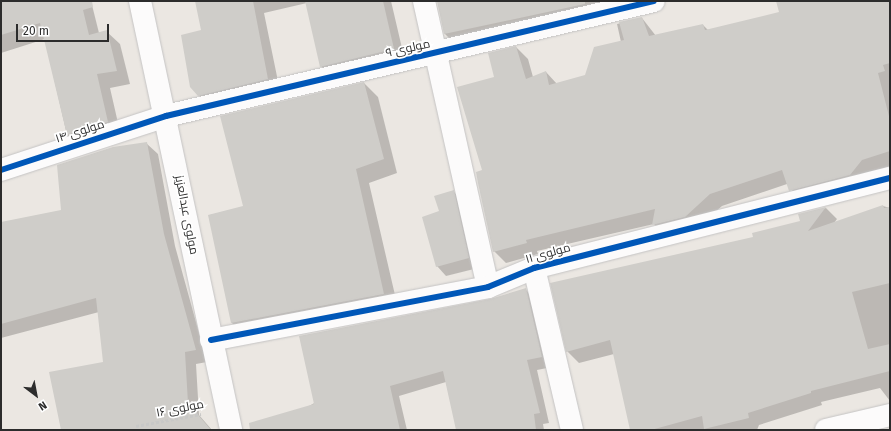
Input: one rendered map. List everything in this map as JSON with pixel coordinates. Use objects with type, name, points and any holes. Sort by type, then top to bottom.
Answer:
[{"type":"street","name":"مولوی عبدالعزیز","points":[[140,1],[166,116],[211,340],[231,430]]},
{"type":"street","points":[[424,1],[438,53],[488,287]]},
{"type":"street","name":"مولوی ۹","points":[[166,116],[654,1]]},
{"type":"street","name":"مولوی ۱۴","points":[[1,170],[166,116]]},
{"type":"street","name":"مولوی ۱۱","points":[[211,340],[488,287],[534,268],[890,178]]},
{"type":"street","points":[[534,268],[572,430]]},
{"type":"street","points":[[826,430],[890,415]]},
{"type":"building","points":[[1,1],[92,1],[93,7],[83,10],[89,35],[107,30],[117,71],[97,74],[108,122],[67,135],[40,23],[1,35]]},
{"type":"building","points":[[195,1],[253,1],[268,79],[198,96],[190,87],[181,35],[201,30]]},
{"type":"building","points":[[305,1],[383,1],[394,49],[320,67]]},
{"type":"building","points":[[437,1],[585,1],[585,4],[444,34]]},
{"type":"building","points":[[776,1],[890,1],[890,63],[883,65],[885,71],[878,73],[890,120],[890,151],[862,160],[850,175],[789,191],[782,170],[710,194],[685,217],[652,225],[655,209],[526,240],[527,243],[493,252],[476,172],[482,170],[457,87],[494,77],[488,53],[516,46],[526,79],[546,71],[549,85],[585,75],[594,47],[624,40],[619,22],[642,17],[649,36],[703,24],[705,30],[779,12]]},
{"type":"building","points":[[364,82],[384,159],[356,169],[384,294],[231,323],[208,215],[243,206],[220,116]]},
{"type":"building","points":[[147,142],[164,234],[196,350],[185,352],[188,403],[211,430],[61,430],[49,372],[103,362],[96,298],[1,324],[1,222],[61,210],[57,165],[113,147]]},
{"type":"building","points":[[454,190],[469,258],[436,267],[422,217],[439,211],[434,196]]},
{"type":"building","points":[[883,205],[884,208],[890,207],[890,283],[852,292],[868,349],[890,344],[890,371],[811,391],[811,393],[748,413],[749,418],[704,429],[702,416],[651,430],[630,430],[610,340],[566,352],[550,283],[753,237],[752,233],[800,221],[798,214],[826,207],[808,231]]},
{"type":"building","points":[[526,288],[542,357],[527,360],[540,413],[534,414],[536,430],[456,430],[443,371],[390,386],[400,430],[250,430],[249,423],[314,404],[299,336],[490,299]]},
{"type":"cycle path","points":[[1,170],[166,116],[654,1]]},
{"type":"cycle path","points":[[211,340],[488,287],[534,268],[890,178]]}]
